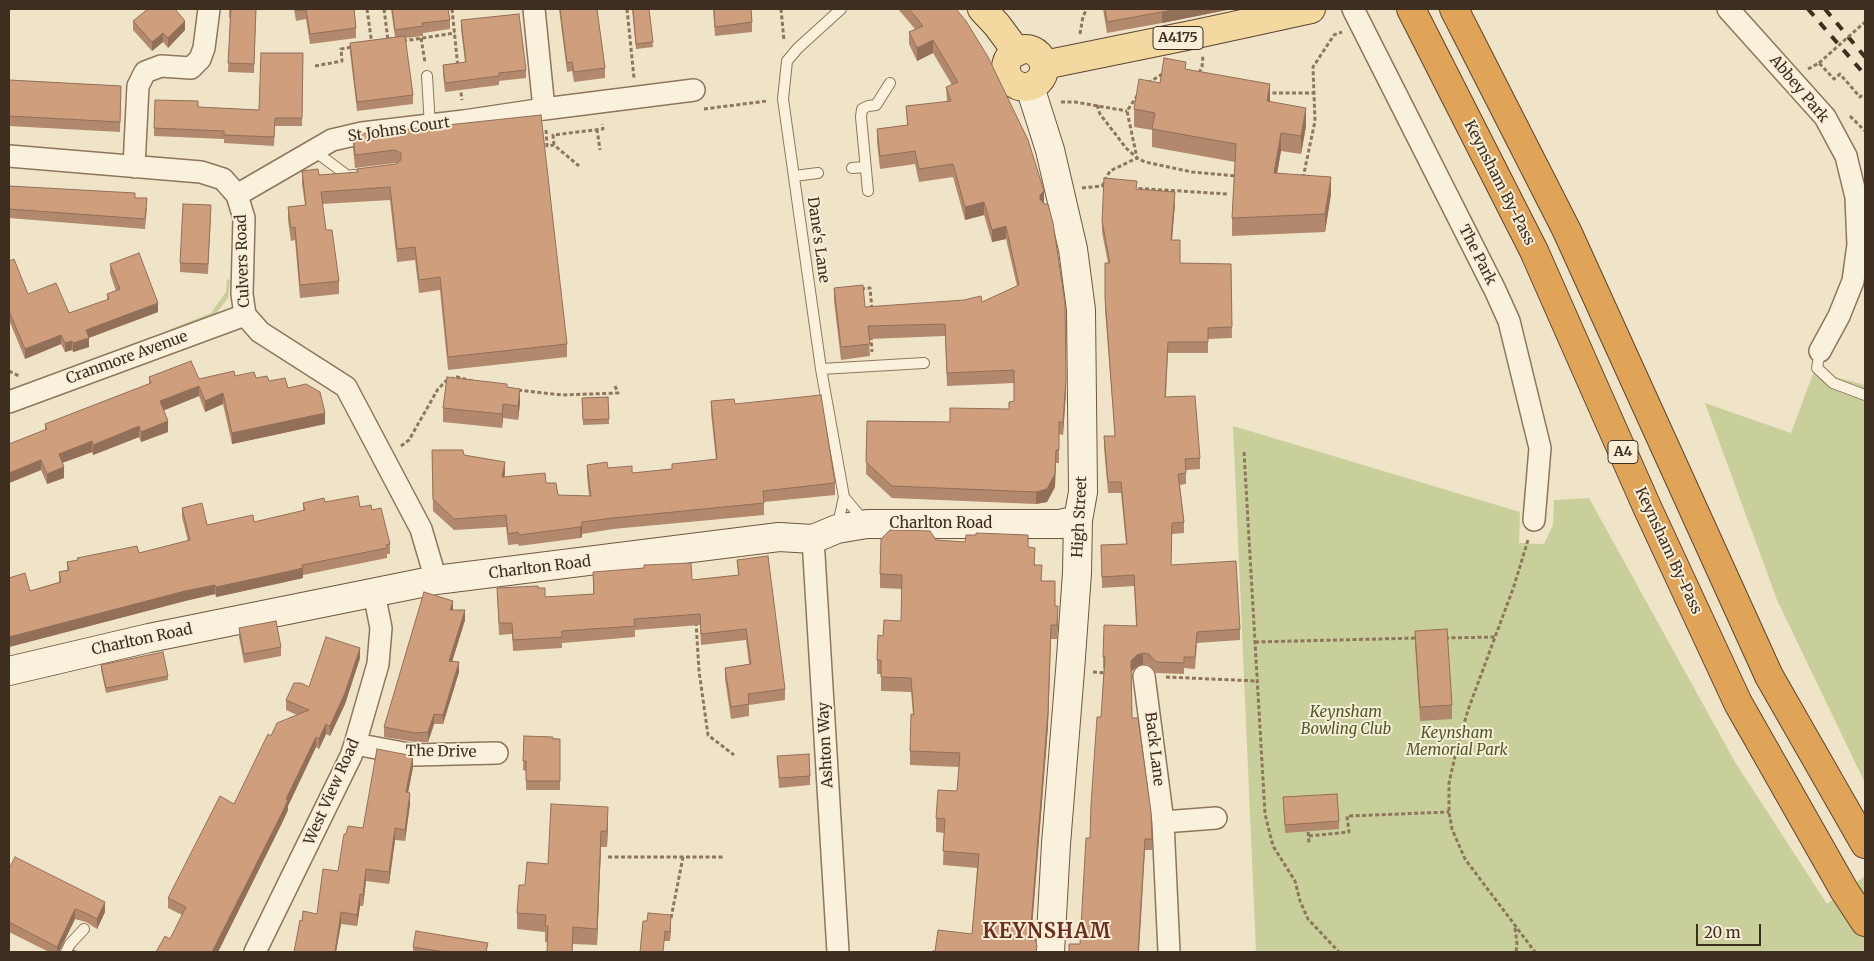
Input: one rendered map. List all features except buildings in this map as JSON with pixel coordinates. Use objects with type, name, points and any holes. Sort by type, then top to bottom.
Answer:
[{"type":"highway","name":"Keynsham By-Pass","points":[[1411,9],[1534,251],[1647,508],[1738,703],[1844,890],[1865,922]]},
{"type":"highway","name":"A4","points":[[1454,9],[1567,231],[1769,676],[1865,844]]},
{"type":"main road","points":[[982,9],[998,25],[1017,52],[1021,49],[1031,50],[1040,56],[1037,85]]},
{"type":"main road","name":"A4175","points":[[1037,85],[1311,9]]},
{"type":"street","points":[[134,167],[138,86],[144,72],[161,66],[191,68],[200,59],[204,48],[209,9]]},
{"type":"street","points":[[534,9],[544,109]]},
{"type":"street","name":"Abbey Park","points":[[1728,9],[1826,116],[1846,156],[1856,197],[1858,245],[1853,281],[1839,316],[1820,352]]},
{"type":"street","name":"The Park","points":[[1357,17],[1509,321],[1540,448],[1534,520]]},
{"type":"street","name":"High Street","points":[[1037,85],[1059,202],[1073,249],[1081,310],[1083,492],[1078,520],[1077,573],[1070,671],[1057,781],[1050,952]]},
{"type":"street","name":"St Johns Court","points":[[237,195],[332,140],[362,133],[430,126],[694,90]]},
{"type":"street","name":"Culvers Road","points":[[9,156],[201,172],[223,180],[237,195],[244,218],[242,294],[245,315],[260,332],[346,387],[421,529],[436,580]]},
{"type":"street","name":"Cranmore Avenue","points":[[9,402],[245,315]]},
{"type":"street","name":"Charlton Road","points":[[9,671],[149,638],[436,580],[779,537],[825,534],[867,524],[1060,524],[1078,520]]},
{"type":"street","name":"Ashton Way","points":[[825,534],[838,952]]},
{"type":"street","name":"West View Road","points":[[255,952],[351,756],[355,744],[378,664],[381,628],[374,593]]},
{"type":"street","name":"Back Lane","points":[[1144,676],[1163,822],[1170,952]]},
{"type":"street","name":"The Drive","points":[[355,744],[414,755],[497,753]]},
{"type":"street","points":[[1163,822],[1216,818]]},
{"type":"lane","points":[[787,61],[798,48],[841,9]]},
{"type":"lane","name":"Dane's Lane","points":[[787,61],[783,99],[821,369],[844,497],[825,534]]},
{"type":"lane","points":[[427,76],[430,126]]},
{"type":"lane","points":[[868,191],[861,117],[862,109],[876,105],[890,83]]},
{"type":"lane","points":[[313,150],[348,176],[367,174]]},
{"type":"lane","points":[[852,168],[865,166]]},
{"type":"lane","points":[[794,176],[818,173]]},
{"type":"lane","points":[[1820,352],[1817,368],[1822,373],[1833,383],[1865,395]]},
{"type":"lane","points":[[821,369],[924,363]]},
{"type":"lane","points":[[844,497],[867,524]]},
{"type":"lane","points":[[66,952],[70,944],[84,929]]},
{"type":"path","points":[[367,9],[372,45]]},
{"type":"path","points":[[364,46],[388,43],[384,9]]},
{"type":"path","points":[[452,9],[459,72]]},
{"type":"path","points":[[627,9],[636,98]]},
{"type":"path","points":[[780,9],[787,61]]},
{"type":"path","points":[[1302,183],[1315,121],[1313,67],[1334,35],[1357,17]]},
{"type":"path","points":[[1806,71],[1819,63],[1865,22]]},
{"type":"path","points":[[454,24],[462,23]]},
{"type":"path","points":[[397,42],[455,34]]},
{"type":"path","points":[[421,38],[427,76]]},
{"type":"path","points":[[315,66],[342,61],[341,49],[356,47]]},
{"type":"path","points":[[1819,63],[1834,79],[1840,74],[1860,98],[1862,95]]},
{"type":"path","points":[[1147,84],[1163,74],[1173,72]]},
{"type":"path","points":[[1191,72],[1205,75]]},
{"type":"path","points":[[460,82],[464,121]]},
{"type":"path","points":[[1037,85],[1075,102],[1127,111]]},
{"type":"path","points":[[1137,158],[1127,111],[1141,90]]},
{"type":"path","points":[[1258,92],[1314,93]]},
{"type":"path","points":[[1097,106],[1100,114],[1126,148],[1137,158],[1145,162],[1192,172],[1245,177]]},
{"type":"path","points":[[554,128],[546,130],[547,146],[554,145],[579,166]]},
{"type":"path","points":[[597,130],[600,150]]},
{"type":"path","points":[[1102,186],[1110,171],[1137,158]]},
{"type":"path","points":[[1059,202],[1102,186],[1112,187]]},
{"type":"path","points":[[1131,188],[1227,194]]},
{"type":"path","points":[[860,289],[870,288],[870,312],[881,311]]},
{"type":"path","points":[[870,330],[873,366]]},
{"type":"path","points":[[386,460],[409,440],[438,389],[447,380],[456,376],[474,381]]},
{"type":"path","points":[[518,389],[562,395],[618,393],[616,386]]},
{"type":"path","points":[[1244,452],[1265,814],[1273,846],[1295,881],[1300,901],[1308,919],[1339,952]]},
{"type":"path","points":[[1534,520],[1514,586],[1468,710],[1449,783],[1449,812],[1452,829],[1465,859],[1534,952]]},
{"type":"path","points":[[696,615],[699,671],[708,735],[734,755]]},
{"type":"path","points":[[1438,638],[1495,637]]},
{"type":"path","points":[[1255,642],[1428,638]]},
{"type":"path","points":[[1309,843],[1308,834],[1349,832],[1347,816],[1449,812]]},
{"type":"path","points":[[608,856],[724,857]]},
{"type":"path","points":[[671,919],[683,857]]},
{"type":"path","points":[[1515,928],[1516,952]]},
{"type":"green space","points":[[227,279],[230,280],[228,298],[214,316],[169,333],[169,330],[211,313],[226,292]]},
{"type":"green space","points":[[1814,371],[1865,385],[1865,783],[1777,600],[1705,403],[1791,433]]},
{"type":"green space","name":"Keynsham Memorial Park","points":[[1233,426],[1520,512],[1519,543],[1544,544],[1553,525],[1554,500],[1589,498],[1735,762],[1827,904],[1865,876],[1865,952],[1256,952]]},
{"type":"railway","points":[[1808,9],[1865,75]]},
{"type":"railway","points":[[1825,9],[1865,57]]},
{"type":"district","name":"KEYNSHAM","points":[[1047,932]]},
{"type":"park label","name":"Keynsham Bowling Club","points":[[1346,722]]}]
